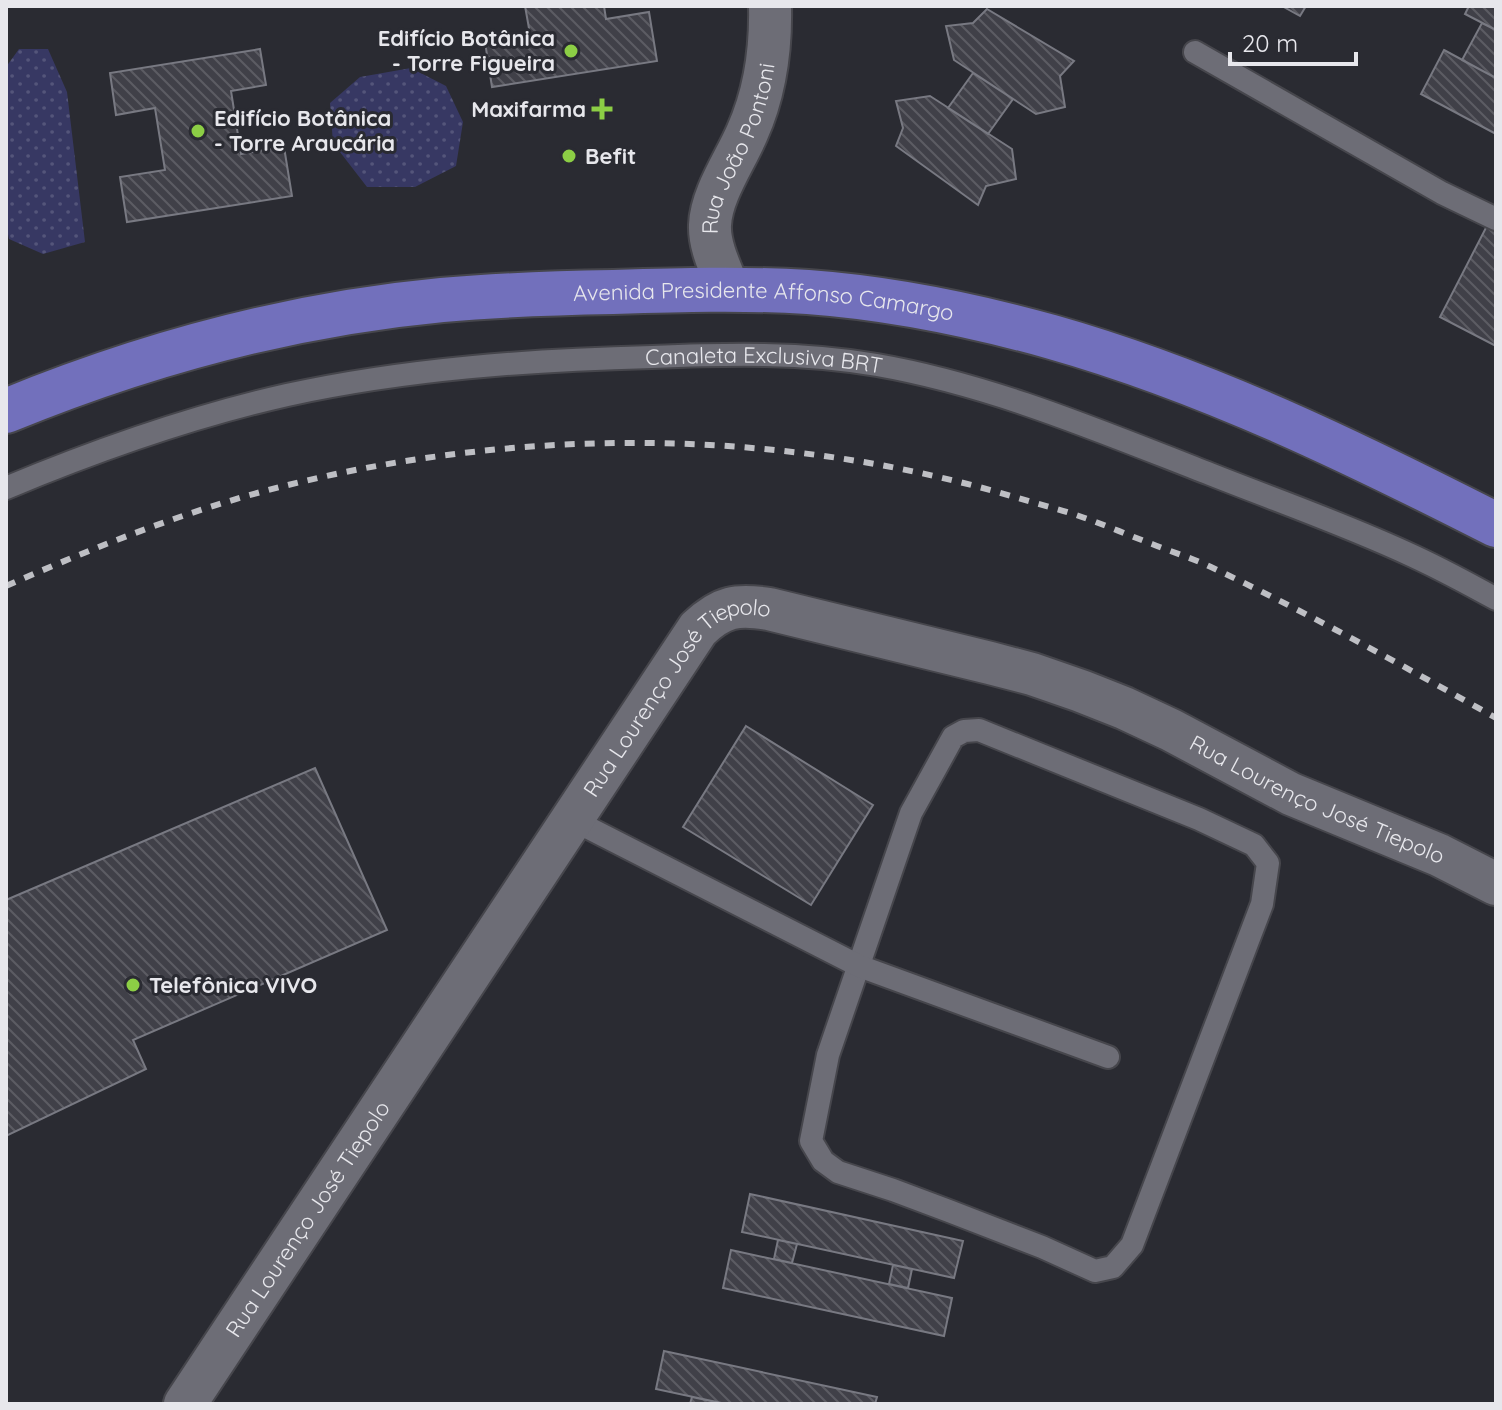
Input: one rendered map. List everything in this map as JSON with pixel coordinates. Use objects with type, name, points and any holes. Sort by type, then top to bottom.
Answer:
[{"type":"main road","name":"Avenida Presidente Affonso Camargo","points":[[6,411],[104,373],[188,348],[275,326],[349,313],[522,294],[729,290],[809,292],[968,316],[1128,360],[1204,388],[1383,469],[1496,525]]},
{"type":"street","name":"Rua João Pontoni","points":[[729,290],[713,248],[709,225],[714,202],[760,100],[767,66],[770,6]]},
{"type":"street","name":"Rua Lourenço José Tiepolo","points":[[185,1404],[698,629],[712,616],[728,608],[747,606],[769,609],[1032,674],[1081,691],[1171,730],[1291,794],[1439,855],[1496,884]]},
{"type":"lane","points":[[1195,52],[1442,193],[1496,219]]},
{"type":"lane","name":"Canaleta Exclusiva BRT","points":[[6,488],[70,461],[215,413],[289,395],[368,381],[469,367],[604,358],[780,355],[824,358],[880,365],[1005,397],[1132,443],[1413,555],[1496,599]]},
{"type":"lane","points":[[979,730],[1199,819],[1254,845],[1268,863],[1262,904],[1132,1245],[1113,1267],[1095,1271],[935,1205],[838,1172],[823,1161],[811,1141],[828,1055],[859,966],[911,813],[953,737],[964,731],[979,730]]},
{"type":"lane","points":[[573,820],[859,966],[1108,1057]]},
{"type":"shaded area","points":[[19,49],[48,49],[67,92],[85,242],[43,254],[9,239],[6,224],[6,67]]},
{"type":"shaded area","points":[[411,68],[446,86],[463,122],[456,166],[415,187],[367,187],[333,143],[330,103],[360,77]]},
{"type":"building","name":"Edifício Botânica - Torre Figueira","points":[[525,6],[604,6],[606,19],[649,12],[657,61],[492,87],[485,42],[530,34]]},
{"type":"building","points":[[1282,6],[1306,6],[1300,16]]},
{"type":"building","points":[[1469,6],[1496,6],[1496,30],[1465,14]]},
{"type":"building","points":[[987,9],[1074,61],[1060,76],[1065,107],[1036,114],[954,60],[946,26],[973,23]]},
{"type":"building","points":[[1482,23],[1496,30],[1496,78],[1462,60]]},
{"type":"building","name":"Edifício Botânica - Torre Araucária","points":[[260,49],[266,85],[231,91],[241,154],[284,147],[292,196],[127,222],[120,177],[165,170],[155,108],[116,115],[110,73]]},
{"type":"building","points":[[1444,50],[1496,78],[1496,134],[1421,94]]},
{"type":"building","points":[[973,73],[1013,99],[988,134],[948,108]]},
{"type":"building","points":[[930,96],[1012,149],[1016,179],[986,186],[978,205],[896,146],[903,128],[896,101]]},
{"type":"building","points":[[1490,220],[1496,224],[1496,346],[1440,317]]},
{"type":"building","points":[[746,726],[873,805],[811,905],[683,827]]},
{"type":"building","name":"Telefônica VIVO","points":[[315,768],[387,930],[133,1040],[146,1069],[6,1136],[6,900]]},
{"type":"building","points":[[750,1194],[963,1241],[954,1278],[742,1232]]},
{"type":"building","points":[[778,1240],[797,1244],[792,1263],[774,1259]]},
{"type":"building","points":[[731,1250],[952,1298],[944,1336],[723,1288]]},
{"type":"building","points":[[893,1265],[912,1269],[908,1288],[889,1284]]},
{"type":"building","points":[[664,1351],[877,1397],[875,1404],[726,1404],[656,1389]]},
{"type":"building","points":[[692,1397],[711,1401],[710,1404],[690,1404]]},
{"type":"railway","points":[[6,586],[107,544],[210,507],[280,487],[371,467],[463,453],[556,445],[650,443],[744,447],[836,458],[928,475],[1088,519],[1197,561],[1247,585],[1496,718]]},
{"type":"place","name":"Edifício Botânica - Torre Figueira","points":[[571,51]]},
{"type":"place","name":"Maxifarma","points":[[602,109]]},
{"type":"place","name":"Edifício Botânica - Torre Araucária","points":[[198,131]]},
{"type":"place","name":"Befit","points":[[569,156]]},
{"type":"place","name":"Telefônica VIVO","points":[[133,985]]}]
